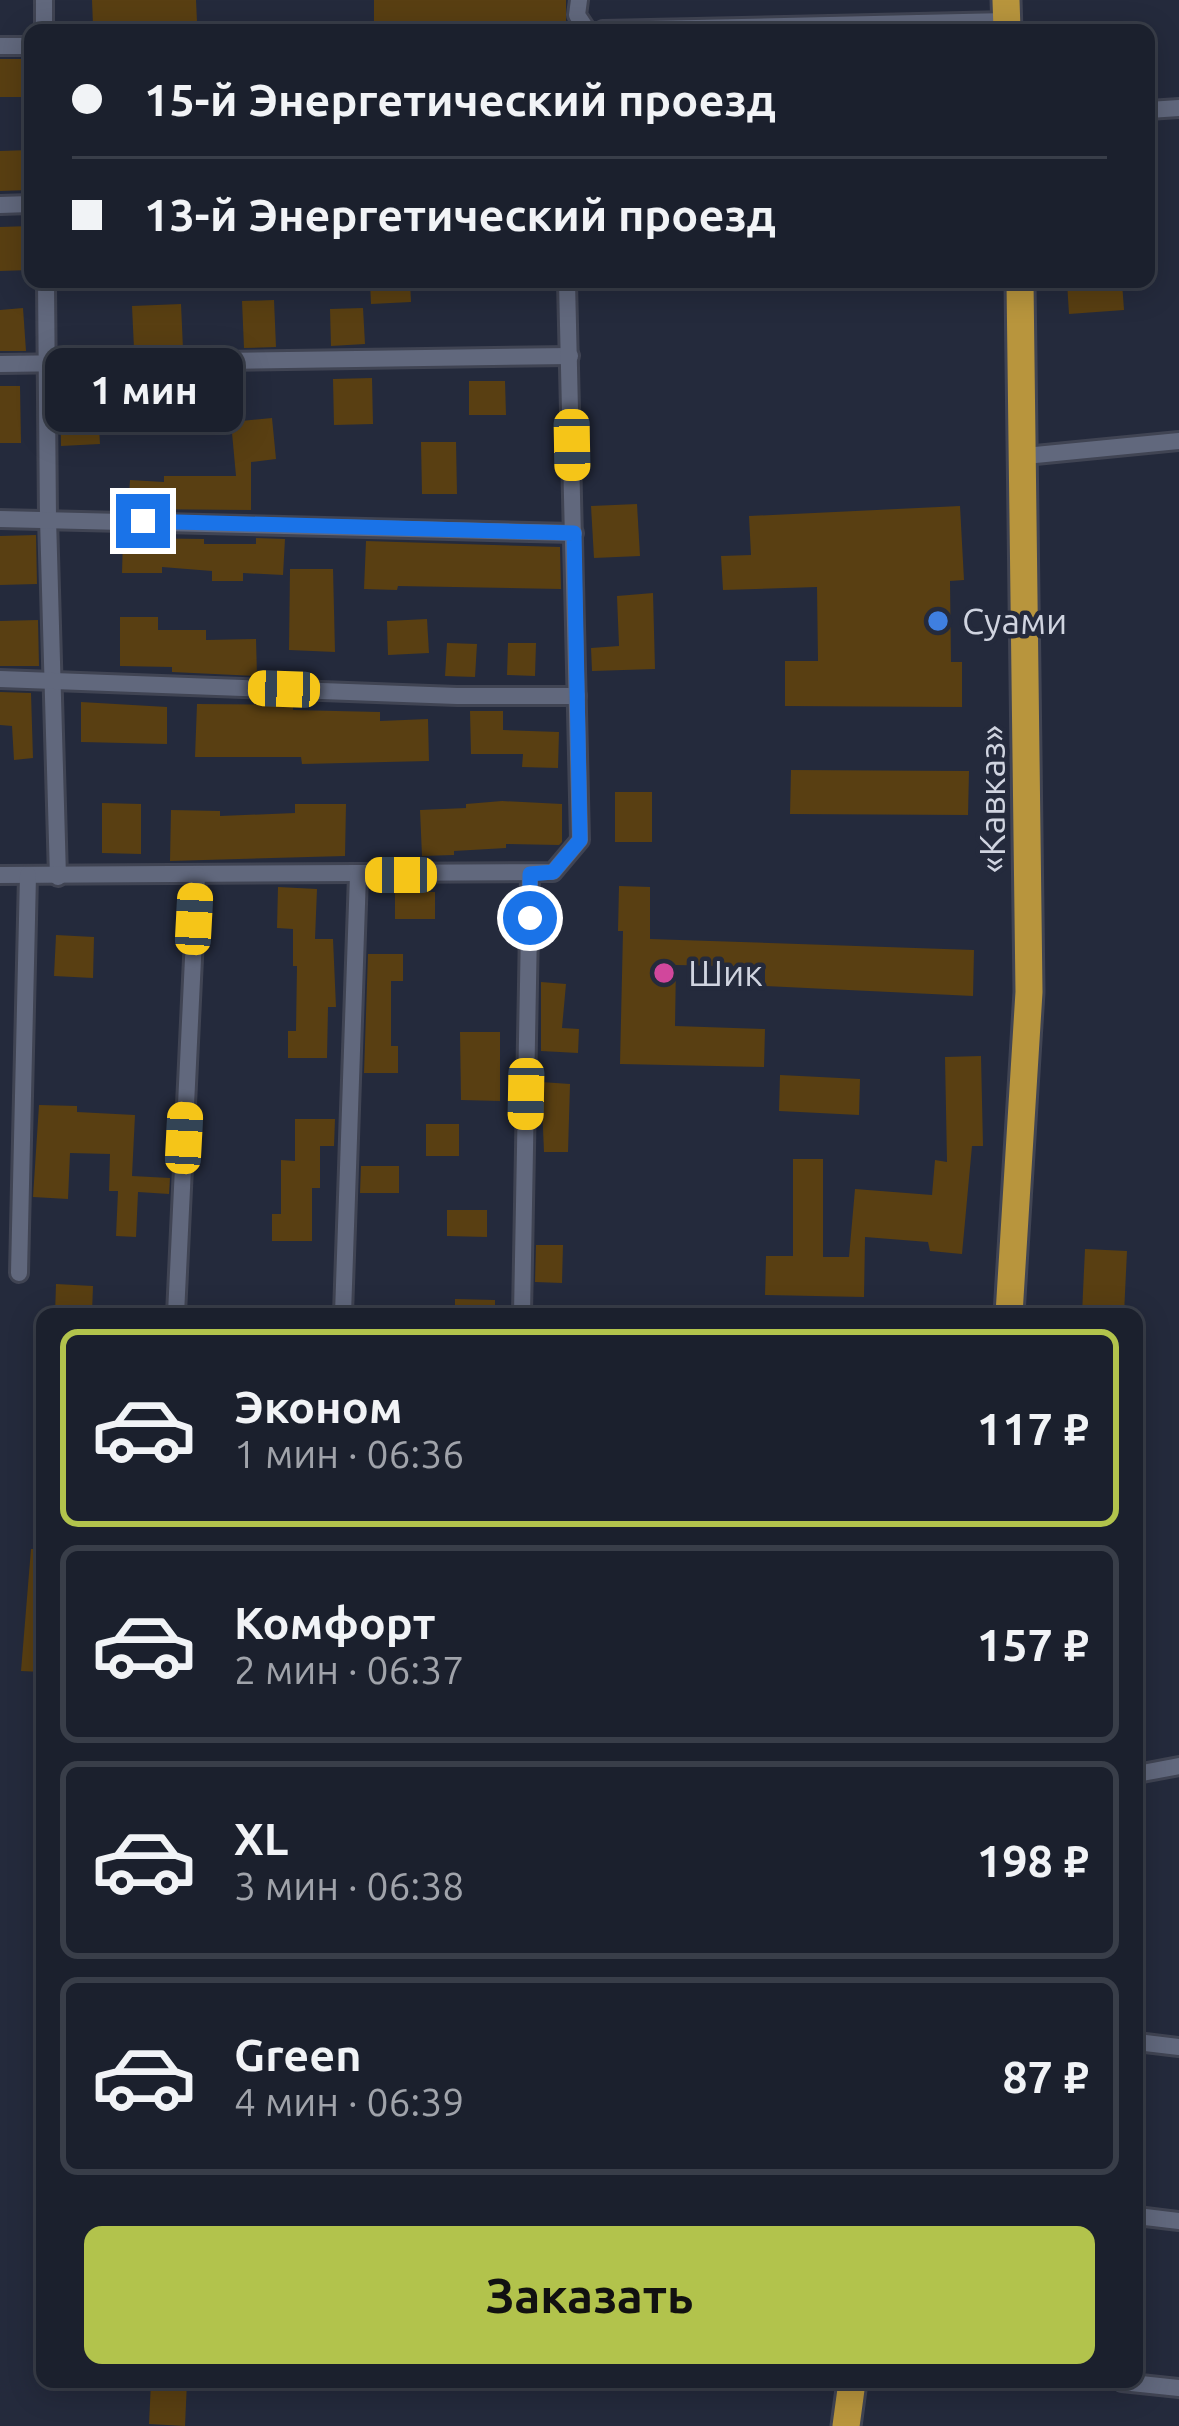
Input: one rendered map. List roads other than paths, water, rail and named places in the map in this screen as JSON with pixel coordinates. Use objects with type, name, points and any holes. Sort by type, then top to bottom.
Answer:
[{"type":"highway","name":"«Кавказ»","points":[[1009,1308],[1029,992],[1020,288]]},
{"type":"highway","points":[[846,2426],[851,2388]]},
{"type":"street","points":[[789,24],[1007,17]]},
{"type":"street","points":[[46,288],[58,877]]},
{"type":"street","points":[[0,875],[553,872],[580,840],[567,288]]},
{"type":"street","points":[[0,364],[570,356]]},
{"type":"street","points":[[1025,456],[1179,442]]},
{"type":"street","points":[[0,519],[574,533]]},
{"type":"street","points":[[0,679],[577,696]]},
{"type":"street","points":[[522,1308],[530,874]]},
{"type":"street","points":[[19,1273],[28,875]]},
{"type":"street","points":[[176,1308],[196,875]]},
{"type":"street","points":[[343,1308],[358,875]]},
{"type":"street","points":[[1143,1773],[1179,1766]]},
{"type":"street","points":[[1143,2043],[1179,2047]]},
{"type":"street","points":[[1143,2217],[1179,2221]]},
{"type":"street","points":[[1143,2384],[1179,2388]]},
{"type":"place","name":"Суами","points":[[938,621]]},
{"type":"place","name":"Шик","points":[[664,973]]}]
